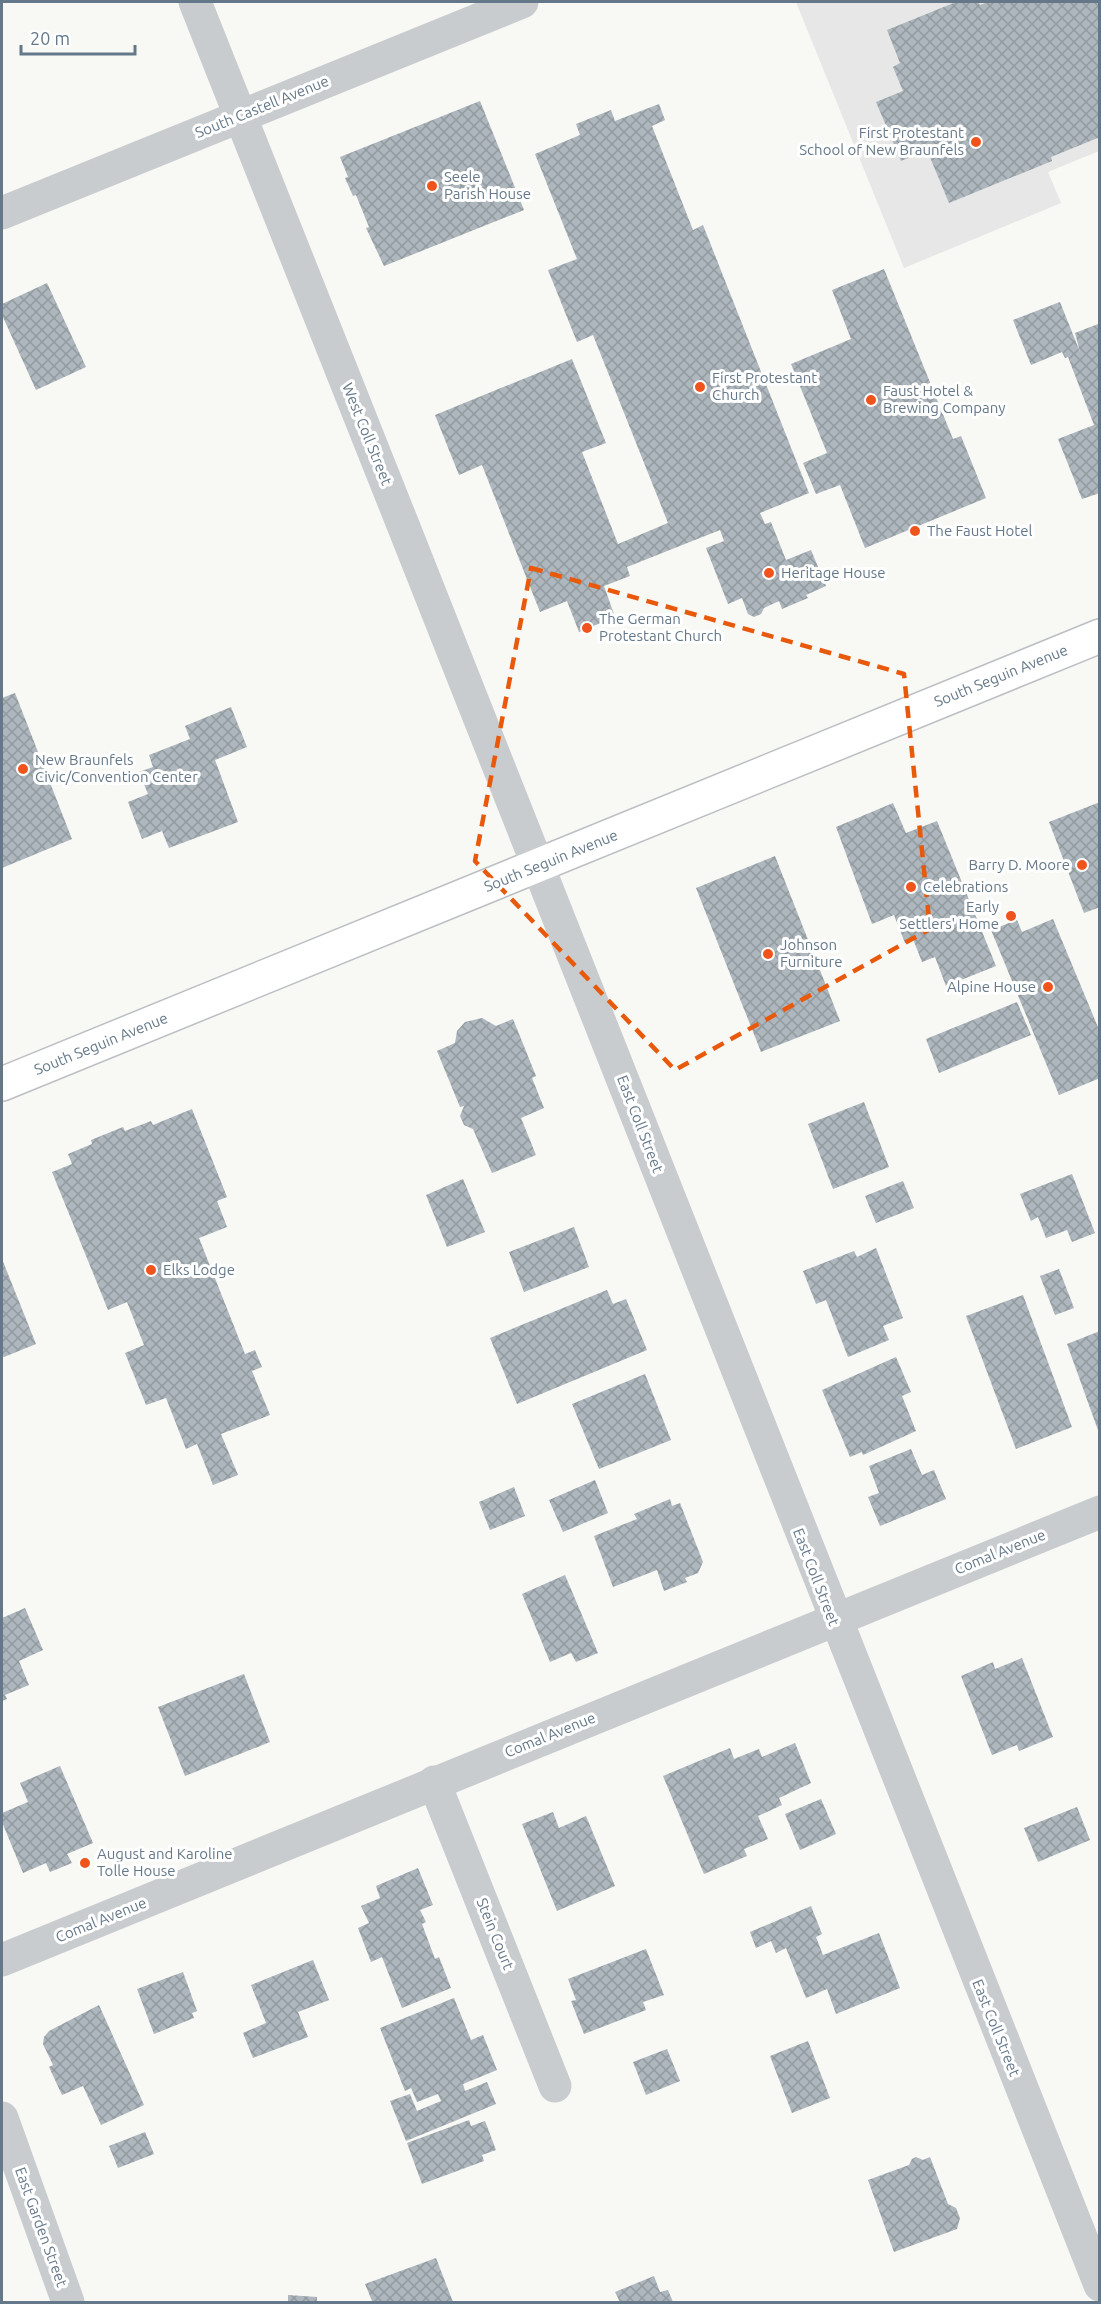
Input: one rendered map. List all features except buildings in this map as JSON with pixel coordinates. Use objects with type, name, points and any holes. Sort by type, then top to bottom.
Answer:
[{"type":"main road","name":"South Seguin Avenue","points":[[2,1084],[1100,636]]},
{"type":"street","name":"West Coll Street","points":[[195,2],[540,866]]},
{"type":"street","name":"South Castell Avenue","points":[[2,213],[522,2]]},
{"type":"street","name":"East Coll Street","points":[[540,866],[833,1620],[1100,2286]]},
{"type":"street","name":"Comal Avenue","points":[[2,1960],[1100,1512]]},
{"type":"street","name":"Stein Court","points":[[434,1782],[555,2086]]},
{"type":"street","name":"East Garden Street","points":[[2,2118],[68,2302]]},
{"type":"highlighted area","points":[[531,568],[904,674],[930,929],[675,1070],[475,861]]},
{"type":"shaded area","name":"First Protestant School of New Braunfels","points":[[796,2],[1099,2],[1099,151],[1048,172],[1061,203],[904,268]]},
{"type":"place","name":"First Protestant School of New Braunfels","points":[[976,142]]},
{"type":"place","name":"Seele Parish House","points":[[432,186]]},
{"type":"place","name":"First Protestant Church","points":[[700,387]]},
{"type":"place","name":"Faust Hotel & Brewing Company","points":[[871,400]]},
{"type":"place","name":"The Faust Hotel","points":[[915,531]]},
{"type":"place","name":"Heritage House","points":[[769,573]]},
{"type":"place","name":"The German Protestant Church","points":[[587,628]]},
{"type":"place","name":"New Braunfels Civic/Convention Center","points":[[23,769]]},
{"type":"place","name":"Barry D. Moore","points":[[1082,865]]},
{"type":"place","name":"Celebrations","points":[[911,887]]},
{"type":"place","name":"Early Settlers' Home","points":[[1011,916]]},
{"type":"place","name":"Johnson Furniture","points":[[768,954]]},
{"type":"place","name":"Alpine House","points":[[1048,987]]},
{"type":"place","name":"Elks Lodge","points":[[151,1270]]},
{"type":"place","name":"August and Karoline Tolle House","points":[[85,1863]]}]
